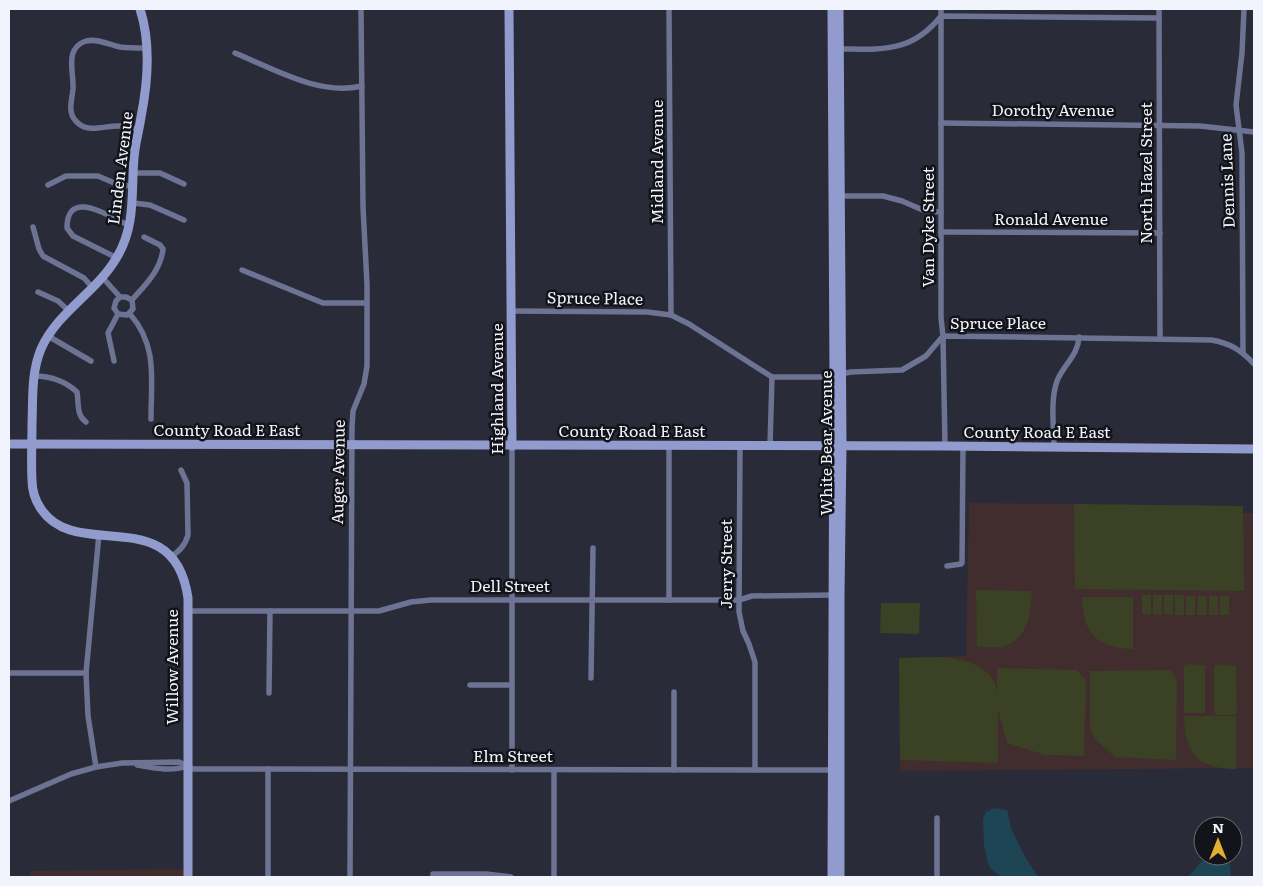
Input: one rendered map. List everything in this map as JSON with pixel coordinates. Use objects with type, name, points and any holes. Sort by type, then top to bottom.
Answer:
[{"type":"main road","name":"Linden Avenue","points":[[140,9],[145,29],[146,85],[135,144],[133,203],[130,226],[117,258],[103,278],[48,336],[37,359],[34,376],[32,486],[34,496],[43,512],[63,528],[80,532],[139,538],[156,546],[171,557]]},
{"type":"main road","name":"Highland Avenue","points":[[510,9],[512,446]]},
{"type":"main road","name":"White Bear Avenue","points":[[832,9],[836,49]]},
{"type":"main road","name":"White Bear Avenue","points":[[832,877],[840,596],[836,196],[836,49],[839,9]]},
{"type":"main road","name":"County Road E East","points":[[9,444],[1254,448]]},
{"type":"main road","name":"White Bear Avenue","points":[[838,446],[834,596],[836,770],[840,877]]},
{"type":"main road","name":"Willow Avenue","points":[[171,557],[181,572],[188,598],[188,877]]},
{"type":"street","name":"Auger Avenue","points":[[350,877],[351,446],[353,411],[364,384],[367,366],[361,9]]},
{"type":"street","name":"Midland Avenue","points":[[670,9],[671,315]]},
{"type":"street","name":"Van Dyke Street","points":[[941,9],[941,318],[945,446]]},
{"type":"street","name":"North Hazel Street","points":[[1159,9],[1160,338]]},
{"type":"street","name":"Dennis Lane","points":[[1243,352],[1242,153],[1236,105],[1242,53],[1244,9]]},
{"type":"street","points":[[836,49],[884,49],[901,46],[919,38],[941,16],[1159,18]]},
{"type":"street","points":[[139,129],[120,126],[88,128],[75,121],[69,105],[73,88],[71,57],[77,46],[86,41],[95,41],[121,47],[146,48]]},
{"type":"street","points":[[236,54],[318,86],[355,88],[362,86]]},
{"type":"street","name":"Dorothy Avenue","points":[[941,123],[1200,126],[1254,132]]},
{"type":"street","points":[[133,173],[160,173],[184,184]]},
{"type":"street","points":[[48,185],[66,176],[98,176],[119,185],[133,186]]},
{"type":"street","points":[[836,196],[883,196],[902,200],[925,211],[941,212]]},
{"type":"street","points":[[133,203],[150,205],[184,220]]},
{"type":"street","points":[[117,258],[73,236],[67,228],[67,219],[70,211],[78,206],[86,207],[130,226]]},
{"type":"street","points":[[33,227],[43,256],[84,278],[93,288]]},
{"type":"street","name":"Ronald Avenue","points":[[941,232],[1160,233]]},
{"type":"street","points":[[132,300],[154,274],[163,249],[160,245],[144,237]]},
{"type":"street","points":[[242,270],[323,303],[366,303]]},
{"type":"street","points":[[103,278],[120,297],[132,300],[134,307],[130,314],[124,316],[118,314],[114,308],[114,304],[120,297]]},
{"type":"street","points":[[38,292],[58,301],[69,312]]},
{"type":"street","name":"Spruce Place","points":[[512,311],[647,312],[671,315],[689,324],[772,377],[838,375],[851,372],[902,370],[926,356],[943,336],[1160,338],[1221,341],[1243,352]]},
{"type":"street","points":[[114,361],[108,333],[118,314]]},
{"type":"street","points":[[130,314],[148,343],[151,355],[151,419]]},
{"type":"street","points":[[48,336],[91,361]]},
{"type":"street","points":[[1054,448],[1054,399],[1057,383],[1065,366],[1079,347],[1079,337]]},
{"type":"street","points":[[1243,352],[1251,358],[1254,364]]},
{"type":"street","points":[[34,376],[55,378],[77,392],[78,413],[81,419],[86,422]]},
{"type":"street","points":[[770,446],[772,377]]},
{"type":"street","name":"Highland Avenue","points":[[512,446],[512,770]]},
{"type":"street","points":[[669,600],[670,446]]},
{"type":"street","name":"Jerry Street","points":[[740,446],[740,622],[754,662],[755,770]]},
{"type":"street","points":[[947,566],[957,566],[962,563],[963,447]]},
{"type":"street","points":[[171,557],[181,549],[188,535],[187,483],[181,470]]},
{"type":"street","points":[[96,767],[88,716],[86,673],[99,534]]},
{"type":"street","points":[[591,678],[593,548]]},
{"type":"street","name":"Dell Street","points":[[188,611],[379,610],[421,600],[739,600],[752,596],[834,596]]},
{"type":"street","points":[[269,693],[270,611]]},
{"type":"street","points":[[9,673],[86,673]]},
{"type":"street","points":[[470,685],[512,685]]},
{"type":"street","points":[[674,692],[674,770]]},
{"type":"street","name":"Elm Street","points":[[9,801],[71,774],[96,767],[122,763],[161,769],[179,769],[187,766],[193,769],[836,770]]},
{"type":"street","points":[[268,769],[268,877]]},
{"type":"street","points":[[554,770],[554,877]]},
{"type":"street","points":[[937,818],[937,877]]},
{"type":"street","points":[[433,876],[486,874],[511,877]]},
{"type":"shaded area","points":[[969,503],[1243,506],[1243,513],[1254,513],[1254,768],[900,771],[899,658],[966,656]]},
{"type":"shaded area","points":[[184,869],[184,877],[29,877],[30,871]]},
{"type":"green space","points":[[1074,504],[1243,506],[1244,591],[1075,589]]},
{"type":"green space","points":[[976,590],[1032,591],[1029,617],[1017,639],[1001,647],[977,646]]},
{"type":"green space","points":[[1142,595],[1151,595],[1151,614],[1142,614]]},
{"type":"green space","points":[[1153,595],[1162,595],[1162,615],[1153,614]]},
{"type":"green space","points":[[1164,595],[1173,595],[1173,615],[1164,614]]},
{"type":"green space","points":[[1175,595],[1184,595],[1184,615],[1175,615]]},
{"type":"green space","points":[[1209,595],[1218,596],[1218,615],[1209,615]]},
{"type":"green space","points":[[1186,596],[1195,596],[1195,615],[1186,615]]},
{"type":"green space","points":[[1198,596],[1207,596],[1206,615],[1197,615]]},
{"type":"green space","points":[[1220,596],[1229,596],[1229,615],[1220,615]]},
{"type":"green space","points":[[1082,597],[1133,597],[1133,649],[1110,646],[1094,636],[1085,620]]},
{"type":"green space","points":[[881,603],[920,603],[919,634],[880,633]]},
{"type":"green space","points":[[945,657],[964,661],[988,673],[993,680],[997,693],[997,668],[1077,670],[1086,680],[1084,756],[1045,755],[1007,743],[998,709],[998,763],[900,760],[899,658]]},
{"type":"green space","points":[[1187,664],[1205,665],[1205,712],[1203,713],[1186,713],[1184,711],[1184,666]]},
{"type":"green space","points":[[1217,664],[1236,666],[1237,713],[1234,715],[1216,715],[1214,712],[1214,666]]},
{"type":"green space","points":[[1171,670],[1177,680],[1176,760],[1115,757],[1095,739],[1090,729],[1090,671]]},
{"type":"green space","points":[[1184,716],[1236,716],[1236,769],[1212,766],[1196,756],[1190,749],[1187,740]]},
{"type":"water","points":[[994,808],[1007,810],[1011,828],[1024,855],[1038,877],[1001,877],[989,867],[984,846],[983,819],[986,812]]},
{"type":"water","points":[[1198,866],[1230,866],[1231,877],[1188,877]]}]
